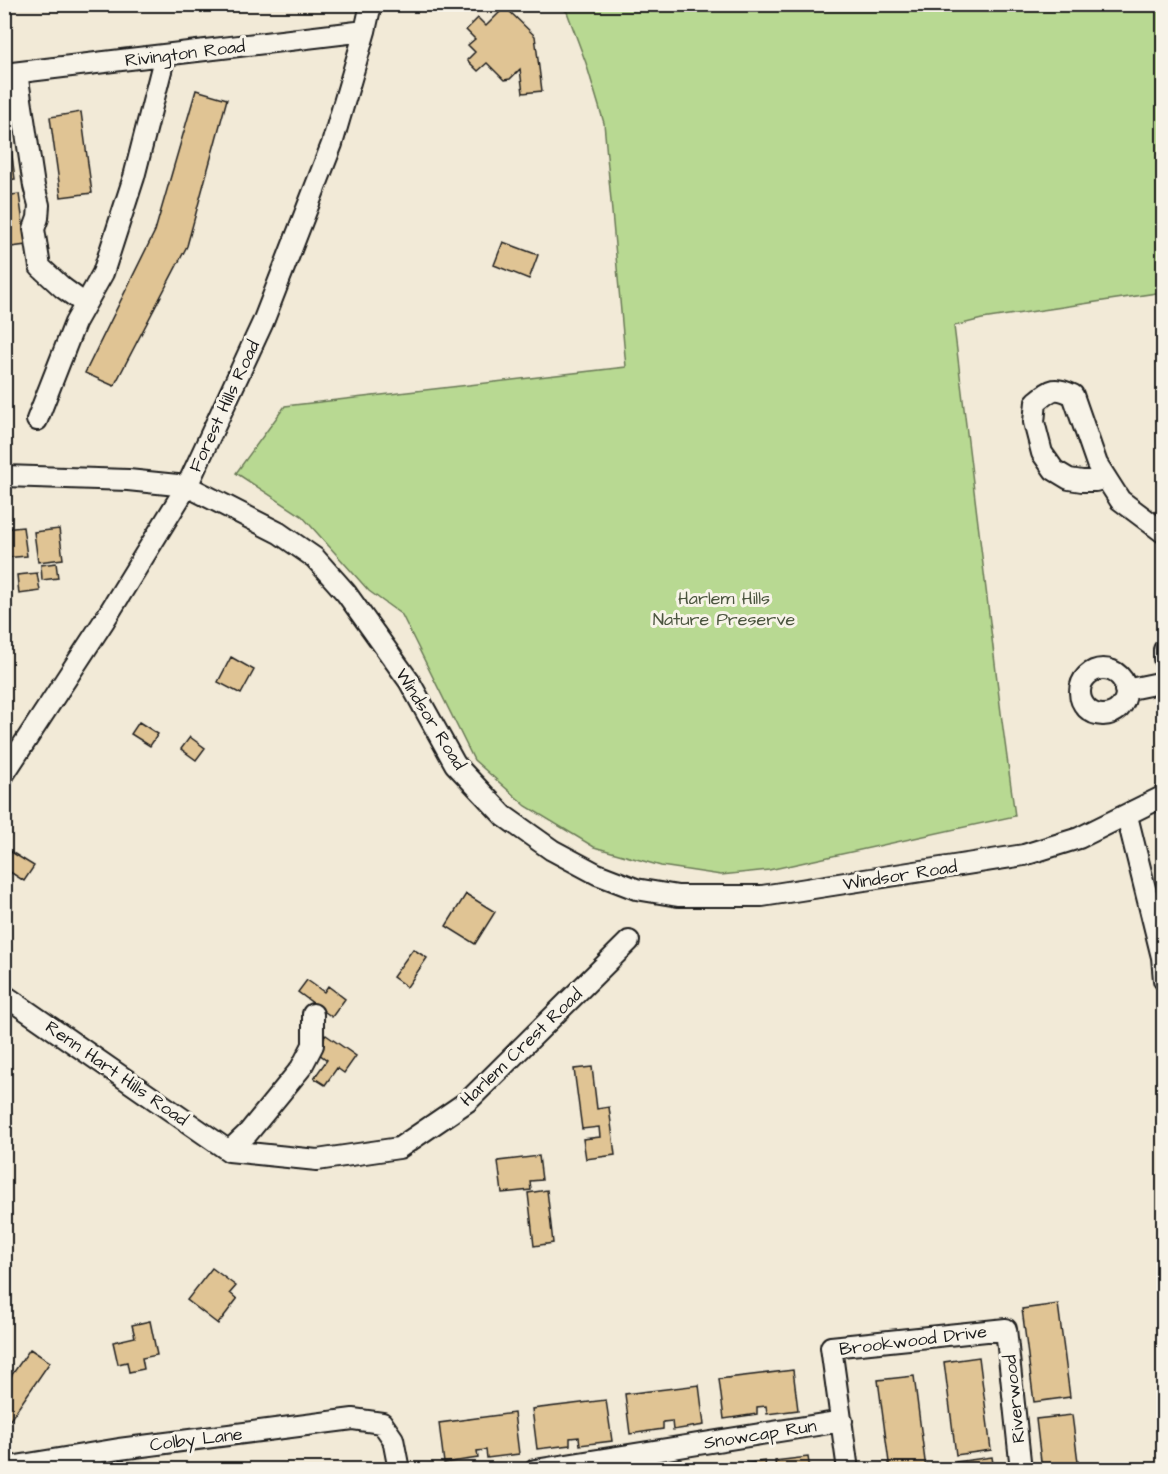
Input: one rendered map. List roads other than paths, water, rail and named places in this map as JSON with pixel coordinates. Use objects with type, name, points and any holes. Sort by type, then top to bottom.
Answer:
[{"type":"street","name":"Forest Hills Road","points":[[4,774],[104,621],[187,486],[263,322],[332,144],[371,4]]},
{"type":"street","name":"Rivington Road","points":[[11,74],[365,31]]},
{"type":"street","points":[[37,420],[75,323],[103,273],[134,177],[165,55]]},
{"type":"street","points":[[11,74],[39,206],[34,229],[40,267],[85,304]]},
{"type":"street","points":[[1106,478],[1095,481],[1069,479],[1054,470],[1042,453],[1034,422],[1036,402],[1048,392],[1059,389],[1073,395],[1097,464],[1106,478],[1120,500],[1164,533]]},
{"type":"street","name":"Windsor Road","points":[[4,476],[128,480],[187,486],[279,533],[315,558],[346,593],[409,681],[455,764],[504,816],[552,850],[597,874],[636,890],[678,896],[762,896],[1024,855],[1078,838],[1164,796]]},
{"type":"street","points":[[1164,650],[1164,659]]},
{"type":"street","points":[[1125,690],[1164,682]]},
{"type":"street","points":[[1127,816],[1163,957],[1164,980]]},
{"type":"street","name":"Harlem Crest Road","points":[[229,1151],[317,1160],[399,1149],[468,1101],[629,941]]},
{"type":"street","name":"Renn Hart Hills Road","points":[[4,996],[229,1151]]},
{"type":"street","points":[[229,1151],[248,1133],[302,1068],[313,1045],[313,1014]]},
{"type":"street","name":"Brookwood Drive","points":[[848,1470],[831,1347],[1006,1329]]},
{"type":"street","name":"Riverwood","points":[[1006,1329],[1021,1470]]},
{"type":"street","name":"Colby Lane","points":[[4,1468],[119,1449],[353,1419],[382,1423],[393,1439],[399,1470]]},
{"type":"street","name":"Snowcap Run","points":[[535,1470],[842,1421]]},
{"type":"park label","name":"Harlem Hills Nature Preserve","points":[[724,608]]}]
